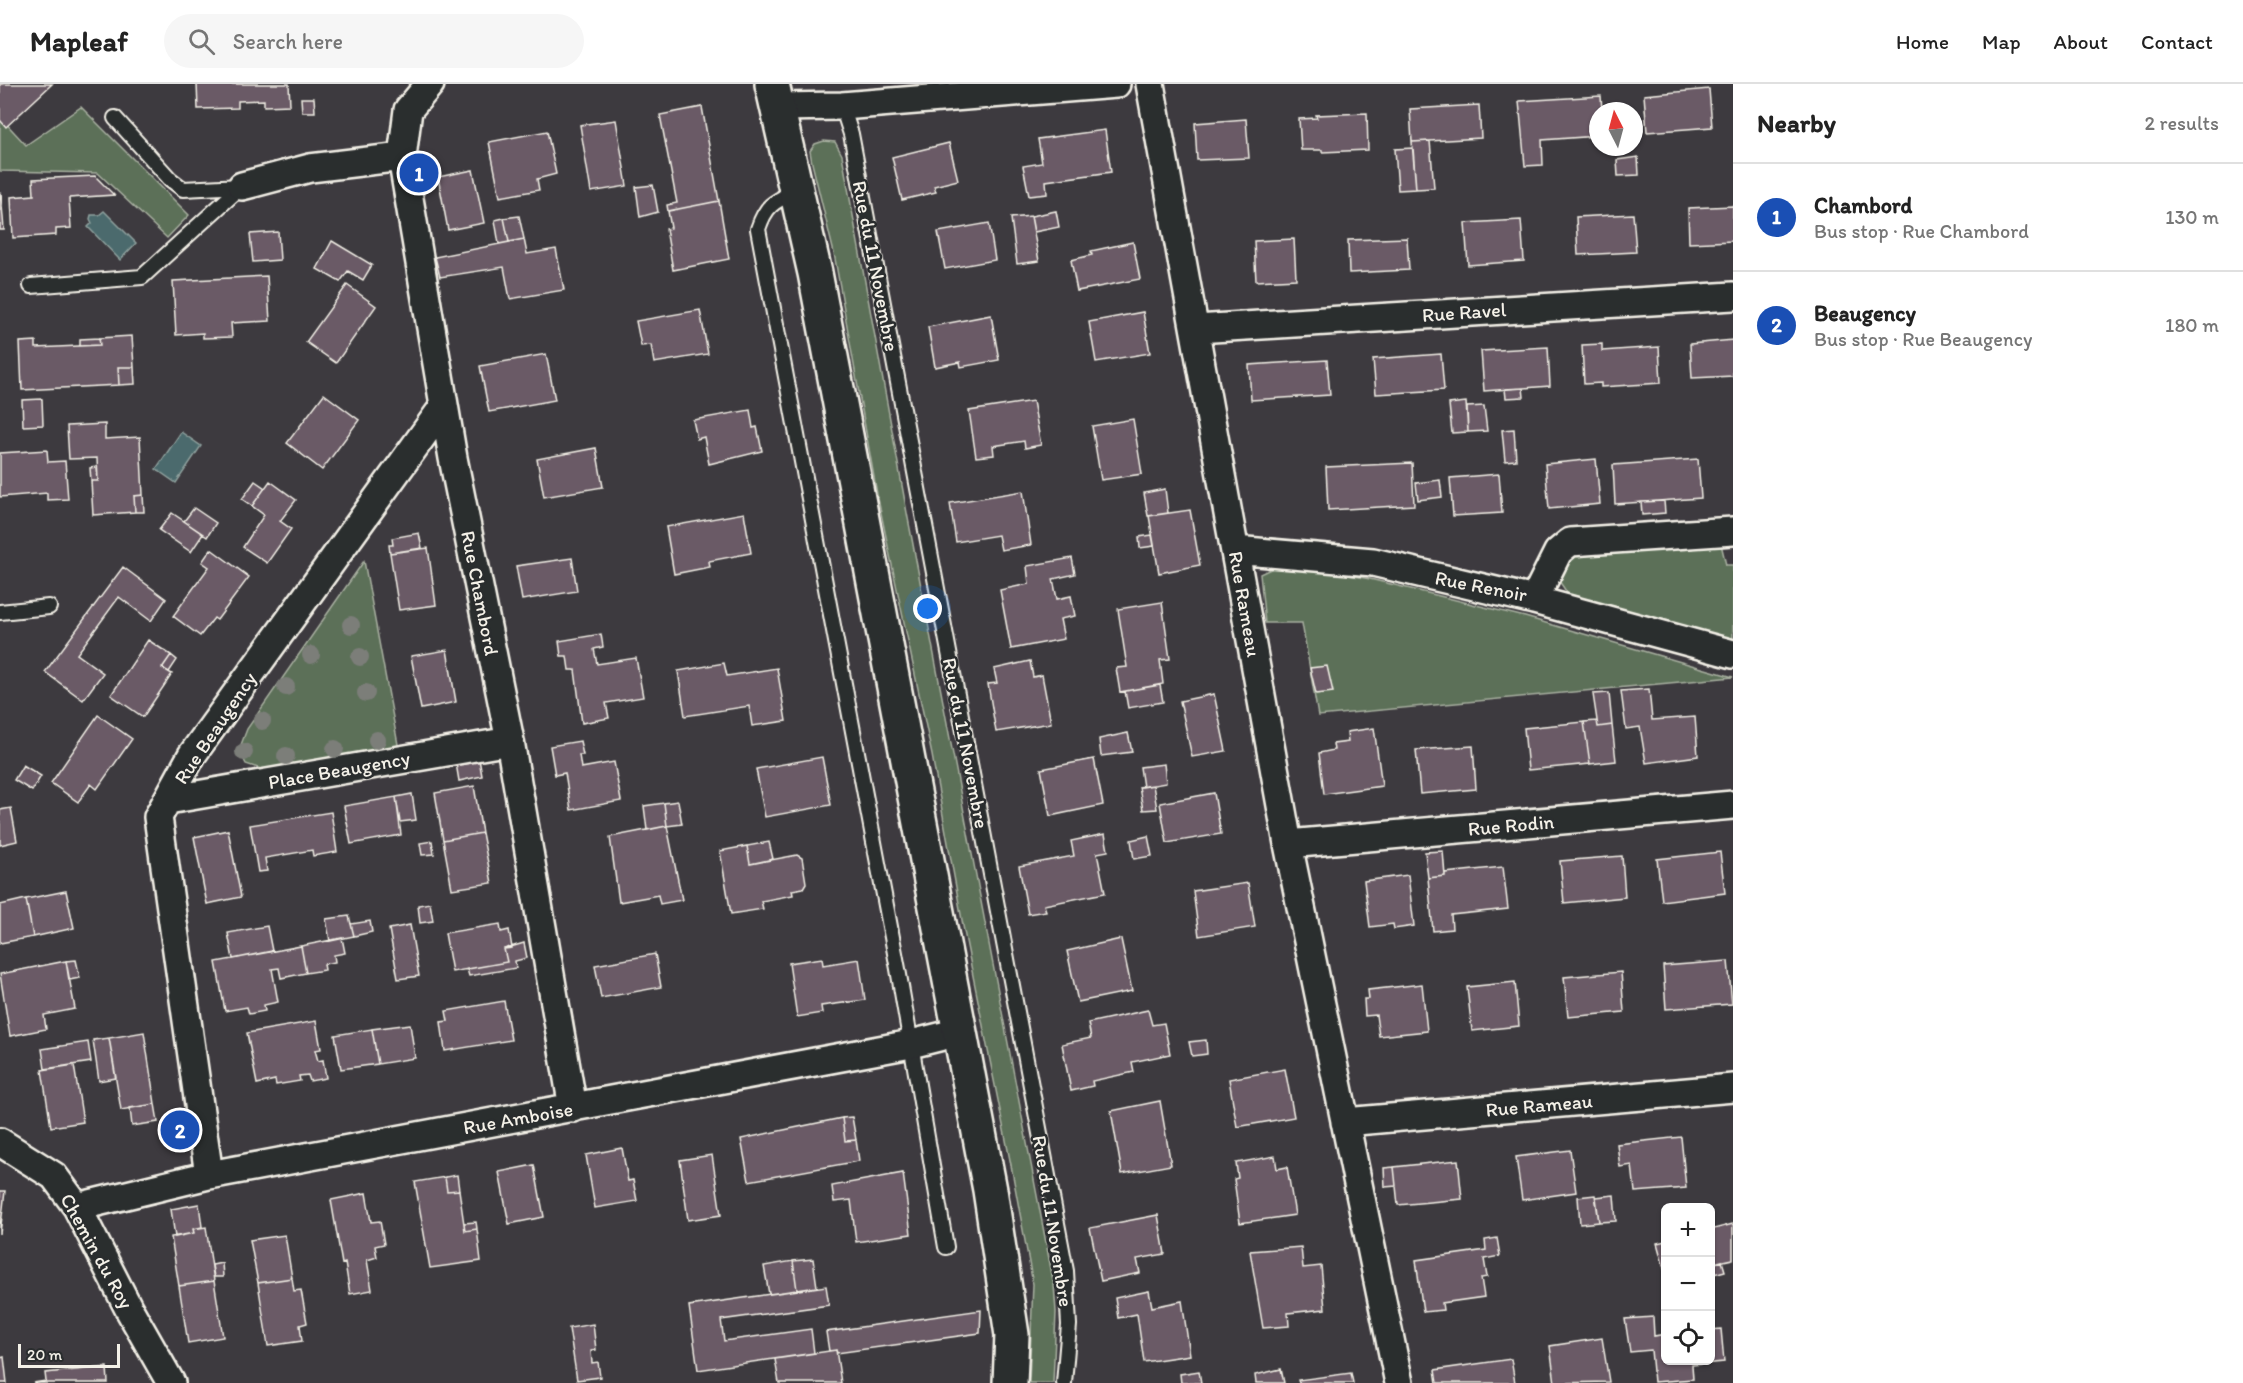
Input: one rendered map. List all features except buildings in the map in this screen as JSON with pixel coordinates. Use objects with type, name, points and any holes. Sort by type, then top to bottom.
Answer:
[{"type":"street","name":"Rue Chambord","points":[[430,84],[408,110],[402,157],[444,406],[510,741],[573,1108]]},
{"type":"street","points":[[1010,1383],[1012,1335],[990,1190],[815,273],[775,95],[842,106],[1116,84]]},
{"type":"street","name":"Rue Rameau","points":[[1150,84],[1288,844],[1399,1383]]},
{"type":"street","points":[[242,186],[310,168],[402,157]]},
{"type":"street","name":"Rue Ravel","points":[[1196,329],[1733,296]]},
{"type":"street","name":"Rue Beaugency","points":[[209,1175],[158,817],[192,755],[444,406]]},
{"type":"street","name":"Rue Renoir","points":[[1235,550],[1373,562],[1534,600],[1558,552],[1570,542],[1733,531]]},
{"type":"street","points":[[1534,600],[1733,654]]},
{"type":"street","name":"Place Beaugency","points":[[168,800],[510,741]]},
{"type":"street","name":"Rue Rodin","points":[[1288,844],[1733,805]]},
{"type":"street","name":"Rue Amboise","points":[[77,1207],[209,1175],[911,1044],[959,1032]]},
{"type":"street","name":"Rue Rameau","points":[[1345,1122],[1733,1088]]},
{"type":"street","name":"Chemin du Roy","points":[[0,1142],[54,1176],[77,1207],[129,1309],[171,1383]]},
{"type":"lane","name":"Rue du 11 Novembre","points":[[842,106],[854,145],[1065,1271],[1069,1325],[1064,1383]]},
{"type":"lane","points":[[115,118],[170,179],[183,189],[242,186]]},
{"type":"lane","points":[[31,286],[142,277],[242,186]]},
{"type":"lane","points":[[798,190],[774,201],[764,212],[758,229],[911,1044],[946,1247]]},
{"type":"lane","points":[[0,612],[49,607]]},
{"type":"green space","points":[[81,107],[189,215],[167,238],[98,173],[0,171],[0,117],[26,145]]},
{"type":"green space","points":[[824,141],[835,142],[842,155],[907,513],[1054,1285],[1056,1312],[1053,1383],[1029,1383],[1033,1284],[932,755],[877,494],[834,253],[812,163],[810,151],[815,144]]},
{"type":"green space","points":[[1721,544],[1726,565],[1733,565],[1733,642],[1570,597],[1559,581],[1565,563],[1583,552]]},
{"type":"green space","points":[[364,561],[399,750],[267,771],[246,764],[239,750],[247,729]]},
{"type":"green space","points":[[1275,567],[1316,569],[1370,579],[1525,617],[1733,677],[1318,716],[1302,623],[1265,623],[1260,574]]},
{"type":"water","points":[[104,211],[136,243],[120,260],[88,227],[92,223],[91,215],[99,215]]},
{"type":"water","points":[[181,432],[201,446],[176,483],[156,469]]},
{"type":"place","name":"Chambord","points":[[419,173]]},
{"type":"place","name":"Beaugency","points":[[180,1130]]}]
